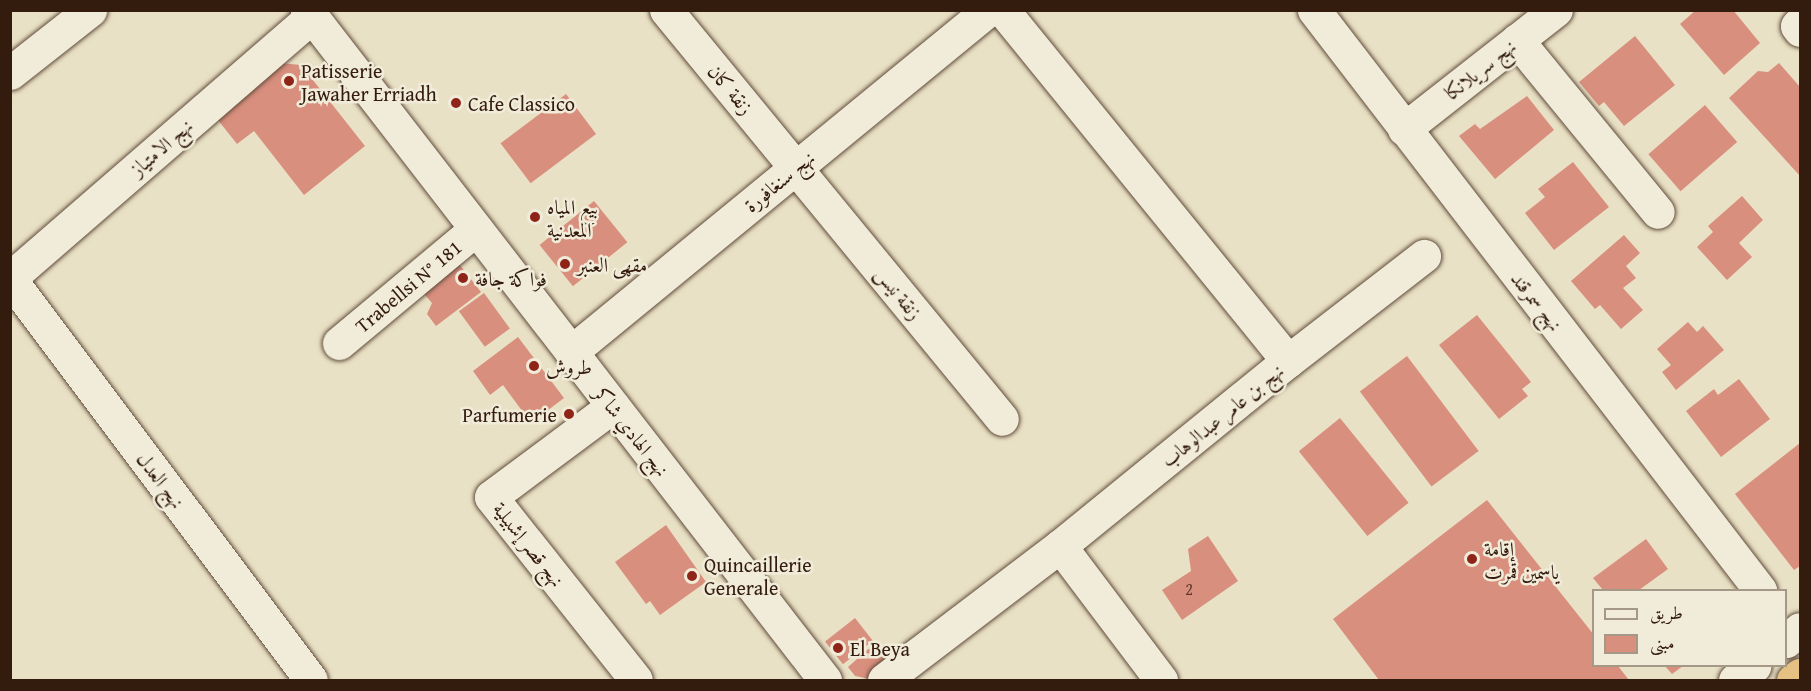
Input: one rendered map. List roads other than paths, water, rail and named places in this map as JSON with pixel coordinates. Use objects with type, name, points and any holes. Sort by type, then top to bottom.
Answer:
[{"type":"highway","points":[[1793,681],[1800,675]]},
{"type":"street","points":[[10,73],[90,10]]},
{"type":"street","name":"زنقة كان","points":[[666,10],[796,167]]},
{"type":"street","name":"نهج سنغافورة","points":[[571,352],[988,10]]},
{"type":"street","name":"نهج بن عامر عبدالوهاب","points":[[884,681],[1060,546],[1288,361],[1003,10]]},
{"type":"street","name":"نهج سمرقند","points":[[1314,10],[1758,589]]},
{"type":"street","name":"نهج سريلانكا","points":[[1404,129],[1556,10]]},
{"type":"street","name":"نهج الهادي شاكر","points":[[310,14],[825,681]]},
{"type":"street","name":"نهج الامتياز","points":[[10,278],[310,14]]},
{"type":"street","points":[[1800,24],[1797,26],[1800,30]]},
{"type":"street","points":[[1517,40],[1658,212]]},
{"type":"street","name":"زنقة نيس","points":[[796,167],[1002,419]]},
{"type":"street","name":"Trabellsi N° 181","points":[[339,343],[476,229]]},
{"type":"street","points":[[1288,361],[1424,256]]},
{"type":"street","name":"نهج العدل","points":[[10,278],[309,680]]},
{"type":"street","name":"نهج قصر إشبيلية","points":[[612,406],[491,498],[636,681]]},
{"type":"street","points":[[1060,546],[1161,681]]},
{"type":"street","points":[[1735,681],[1753,667]]},
{"type":"place","name":"Patisserie Jawaher Erriadh","points":[[289,81]]},
{"type":"place","name":"Cafe Classico","points":[[456,103]]},
{"type":"place","name":"بيع المياه المعدنية","points":[[535,217]]},
{"type":"place","name":"مقهى العنبر","points":[[565,264]]},
{"type":"place","name":"فواكة جافة","points":[[463,278]]},
{"type":"place","name":"طروش","points":[[534,366]]},
{"type":"place","name":"Parfumerie","points":[[569,414]]},
{"type":"place","name":"إقامة ياسمين قمرت","points":[[1472,559]]},
{"type":"place","name":"Quincaillerie Generale","points":[[692,576]]},
{"type":"place","name":"El Beya","points":[[838,648]]}]
